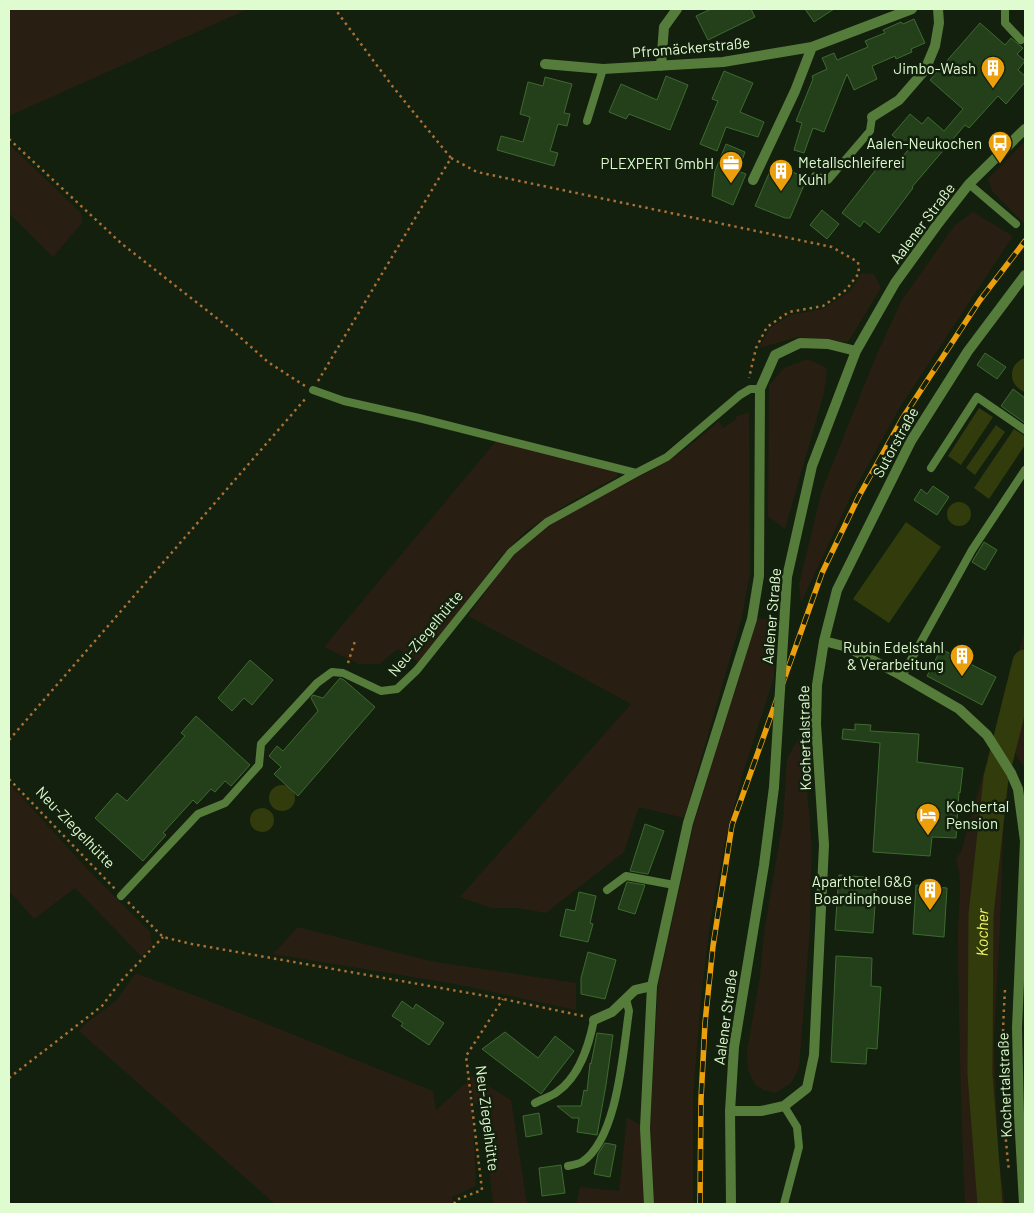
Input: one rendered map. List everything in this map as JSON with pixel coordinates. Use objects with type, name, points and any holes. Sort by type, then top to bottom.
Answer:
[{"type":"street","points":[[661,66],[664,26],[677,9]]},
{"type":"street","name":"Pfromäckerstraße","points":[[545,64],[602,69],[723,62],[812,47],[912,9]]},
{"type":"street","points":[[872,117],[899,100],[925,70],[936,46],[938,9]]},
{"type":"street","points":[[753,180],[795,91],[812,47]]},
{"type":"street","name":"Aalener Straße","points":[[731,1204],[730,1111],[734,1047],[764,865],[774,787],[787,577],[812,466],[856,351],[896,283],[937,225],[970,184],[1025,130]]},
{"type":"street","name":"Sutorstraße","points":[[824,642],[837,590],[912,441],[968,351],[1025,275]]},
{"type":"street","points":[[649,1204],[644,1128],[652,986],[688,823],[752,619],[759,576],[755,389],[775,356],[800,343],[828,344],[856,351]]},
{"type":"street","name":"Kochertalstraße","points":[[730,1111],[761,1111],[784,1106],[807,1088],[814,1054],[824,845],[816,724],[817,685],[824,642],[847,647],[959,709],[987,735],[1021,787],[1025,842],[1017,1028],[1024,1204]]},
{"type":"street","points":[[594,1020],[612,1012],[635,990],[652,986]]},
{"type":"lane","points":[[1005,9],[1005,24],[1021,40]]},
{"type":"lane","points":[[586,121],[602,69]]},
{"type":"lane","points":[[815,176],[828,180],[870,131],[872,117]]},
{"type":"lane","points":[[970,184],[1016,224]]},
{"type":"lane","name":"Neu-Ziegelhütte","points":[[343,673],[381,690],[397,689],[417,670],[511,552],[528,536],[546,522],[667,457],[740,395],[755,389]]},
{"type":"lane","points":[[313,390],[344,401],[636,473]]},
{"type":"lane","points":[[931,468],[977,398],[1025,430]]},
{"type":"lane","points":[[902,676],[972,550],[1025,470]]},
{"type":"lane","points":[[121,896],[198,814],[225,802],[231,796],[259,765],[261,744],[317,683],[332,672],[343,673]]},
{"type":"lane","points":[[607,890],[626,876],[674,885]]},
{"type":"lane","points":[[568,1166],[581,1163],[591,1154],[605,1132],[614,1110],[629,1012],[626,999]]},
{"type":"lane","points":[[536,1103],[558,1092],[571,1078],[583,1057],[594,1020]]},
{"type":"lane","points":[[784,1106],[797,1127],[798,1147],[784,1204]]},
{"type":"path","points":[[335,9],[393,87],[451,158],[477,172],[832,247],[858,262],[858,273],[846,290],[823,306],[789,312],[767,327],[756,348],[749,377],[755,389]]},
{"type":"path","points":[[9,139],[122,244],[232,330],[268,362],[313,390]]},
{"type":"path","points":[[9,740],[313,390],[324,368],[451,158]]},
{"type":"path","points":[[343,673],[355,641]]},
{"type":"path","name":"Neu-Ziegelhütte","points":[[9,779],[163,937]]},
{"type":"path","points":[[9,1078],[102,1006],[120,982],[163,937],[192,944],[576,1013],[594,1020]]},
{"type":"path","name":"Neu-Ziegelhütte","points":[[454,1204],[456,1200],[482,1190],[466,1056],[503,999]]},
{"type":"shaded area","points":[[9,9],[248,9],[9,116]]},
{"type":"shaded area","points":[[1025,141],[1024,223],[992,191],[988,179]]},
{"type":"shaded area","points":[[9,144],[81,213],[82,223],[53,257],[9,213]]},
{"type":"shaded area","points":[[973,212],[1013,236],[900,407],[852,494],[801,603],[799,584],[822,490],[874,361],[901,301],[955,225]]},
{"type":"shaded area","points":[[862,273],[874,274],[881,288],[848,342],[798,337],[759,348],[770,328],[790,315],[823,309],[850,291]]},
{"type":"shaded area","points":[[1025,358],[1025,392],[1015,385],[1012,375],[1015,365]]},
{"type":"shaded area","points":[[807,359],[823,366],[827,370],[824,393],[785,529],[768,516],[769,385],[784,368]]},
{"type":"shaded area","points":[[979,408],[993,417],[961,465],[948,456]]},
{"type":"shaded area","points":[[749,412],[750,573],[742,617],[684,818],[639,807],[624,852],[546,913],[517,908],[491,908],[460,897],[631,704],[468,616],[519,549],[539,531],[581,506],[663,464],[688,447],[719,421],[723,428],[737,419],[735,417]]},
{"type":"shaded area","points":[[996,425],[1005,432],[975,475],[966,468]]},
{"type":"shaded area","points":[[1014,429],[1025,436],[1025,445],[989,499],[974,488]]},
{"type":"shaded area","points":[[497,440],[618,471],[617,477],[569,503],[526,531],[497,561],[474,593],[418,662],[397,649],[380,664],[359,664],[324,647]]},
{"type":"shaded area","points":[[959,502],[968,505],[971,514],[968,523],[959,526],[950,523],[947,514],[950,505]]},
{"type":"shaded area","points":[[906,522],[941,547],[889,623],[853,599]]},
{"type":"shaded area","points":[[757,618],[777,621],[774,677],[742,776],[725,841],[710,924],[701,998],[693,1097],[693,1204],[654,1204],[650,1127],[658,986],[694,823]]},
{"type":"shaded area","points":[[1025,628],[1025,769],[1000,729]]},
{"type":"shaded area","points":[[802,733],[812,847],[810,927],[799,1068],[791,1083],[776,1093],[763,1090],[755,1084],[748,1070],[747,1051],[783,820],[787,758]]},
{"type":"shaded area","points":[[986,764],[992,773],[1004,808],[994,1040],[998,1155],[1005,1204],[965,1204],[959,1007],[958,932],[960,877],[956,859],[961,852]]},
{"type":"shaded area","points":[[9,783],[89,871],[150,932],[152,945],[142,957],[75,888],[34,919],[9,891]]},
{"type":"shaded area","points":[[282,785],[291,789],[295,798],[291,807],[282,811],[273,807],[269,798],[273,789]]},
{"type":"shaded area","points":[[262,808],[267,809],[273,815],[273,825],[267,831],[262,832],[257,831],[251,825],[250,820],[251,815],[257,809]]},
{"type":"shaded area","points":[[298,927],[430,961],[576,983],[576,1010],[455,984],[273,954]]},
{"type":"shaded area","points":[[136,973],[433,1091],[436,1110],[468,1081],[473,1120],[476,1186],[452,1197],[453,1204],[275,1204],[79,1031],[85,1024],[116,1001]]},
{"type":"shaded area","points":[[470,1075],[511,1100],[527,1204],[493,1204],[482,1104],[474,1104]]},
{"type":"shaded area","points":[[627,1117],[645,1128],[651,1204],[576,1204],[580,1187],[619,1191]]},
{"type":"building","points":[[711,9],[751,9],[755,17],[708,40],[696,16]]},
{"type":"building","points":[[805,9],[834,9],[814,22]]},
{"type":"building","points":[[914,19],[925,43],[911,49],[912,52],[896,59],[895,56],[872,66],[877,79],[854,90],[847,74],[824,132],[813,128],[804,153],[794,150],[802,123],[796,121],[813,79],[812,76],[827,69],[822,58],[834,53],[837,60],[868,47],[865,41],[885,33],[883,30],[901,22],[903,24]]},
{"type":"building","points":[[980,23],[1005,45],[1011,38],[1023,48],[1017,54],[1025,61],[1018,70],[1025,76],[1025,82],[1006,104],[998,96],[969,128],[965,125],[912,187],[879,233],[864,221],[860,227],[842,213],[881,163],[891,170],[909,149],[892,135],[910,114],[922,124],[928,117],[944,131],[963,109],[930,80]]},
{"type":"building","points":[[724,71],[753,83],[740,112],[764,122],[758,137],[726,127],[717,151],[700,144],[718,101],[712,99]]},
{"type":"building","points":[[666,76],[688,85],[670,130],[629,114],[626,119],[609,112],[621,84],[657,100]]},
{"type":"building","points":[[545,77],[572,84],[564,113],[570,114],[567,126],[558,124],[550,151],[558,153],[554,166],[497,150],[501,136],[523,142],[530,117],[520,114],[528,82],[543,86]]},
{"type":"building","points":[[726,144],[745,152],[738,171],[746,174],[733,205],[712,196],[715,171]]},
{"type":"building","name":"Metallschleiferei Kuhl","points":[[773,164],[807,178],[790,218],[785,218],[755,206]]},
{"type":"building","points":[[822,210],[839,224],[827,239],[810,225]]},
{"type":"building","points":[[985,353],[1006,367],[997,379],[977,365]]},
{"type":"building","points":[[1013,389],[1025,398],[1025,423],[1001,406]]},
{"type":"building","points":[[933,486],[949,497],[937,515],[914,500],[921,489],[927,494]]},
{"type":"building","points":[[984,542],[997,550],[985,570],[972,562]]},
{"type":"building","name":"Rubin Edelstahl & Verarbeitung","points":[[941,649],[996,677],[982,705],[927,676]]},
{"type":"building","points":[[250,660],[273,680],[252,705],[244,698],[232,711],[218,698]]},
{"type":"building","points":[[340,678],[375,707],[298,796],[274,774],[281,767],[269,756],[277,746],[283,751],[318,711],[311,698],[313,695],[323,698]]},
{"type":"building","points":[[196,716],[250,765],[231,786],[225,781],[215,792],[211,789],[197,804],[193,800],[163,833],[166,835],[143,861],[95,818],[117,793],[127,801],[185,736],[181,733]]},
{"type":"building","points":[[855,724],[871,725],[870,731],[919,734],[917,762],[963,768],[959,792],[956,838],[932,837],[930,856],[873,852],[880,743],[842,739],[843,729],[855,730]]},
{"type":"building","points":[[645,824],[664,831],[648,874],[630,871]]},
{"type":"building","points":[[839,875],[877,878],[873,933],[835,930]]},
{"type":"building","points":[[627,882],[645,885],[635,914],[618,909]]},
{"type":"building","name":"Aparthotel G&G Boardinghouse","points":[[916,885],[947,888],[944,937],[913,934]]},
{"type":"building","points":[[579,892],[596,896],[590,923],[593,924],[588,942],[560,936],[566,909],[575,911]]},
{"type":"building","points":[[588,952],[616,960],[605,999],[581,994],[581,978]]},
{"type":"building","points":[[836,956],[872,958],[871,986],[881,987],[877,1049],[867,1048],[866,1064],[831,1062]]},
{"type":"building","points":[[402,1001],[413,1009],[416,1004],[444,1023],[429,1045],[401,1026],[403,1023],[392,1016]]},
{"type":"building","points":[[505,1032],[538,1058],[555,1036],[574,1051],[541,1094],[482,1049]]},
{"type":"building","points":[[597,1033],[613,1035],[597,1135],[577,1132],[579,1118],[572,1118],[557,1106],[581,1106],[584,1090],[587,1091],[590,1063]]},
{"type":"building","points":[[539,1113],[542,1134],[526,1137],[523,1116]]},
{"type":"building","points":[[605,1143],[616,1145],[610,1177],[594,1174],[598,1154]]},
{"type":"building","points":[[561,1165],[565,1193],[542,1196],[539,1168]]},
{"type":"waterway","name":"Kocher","points":[[990,1204],[980,1074],[981,915],[996,778],[1025,662]]},
{"type":"railway","points":[[700,1204],[701,1099],[705,1023],[713,946],[732,825],[822,573],[859,496],[902,419],[980,300],[1025,241]]},
{"type":"place","name":"Jimbo-Wash","points":[[993,89]]},
{"type":"place","name":"Aalen-Neukochen","points":[[1000,164]]},
{"type":"place","name":"PLEXPERT GmbH","points":[[731,184]]},
{"type":"place","name":"Metallschleiferei Kuhl","points":[[781,192]]},
{"type":"place","name":"Rubin Edelstahl & Verarbeitung","points":[[962,677]]},
{"type":"place","name":"Kochertal Pension","points":[[928,836]]},
{"type":"place","name":"Aparthotel G&G Boardinghouse","points":[[930,911]]}]
